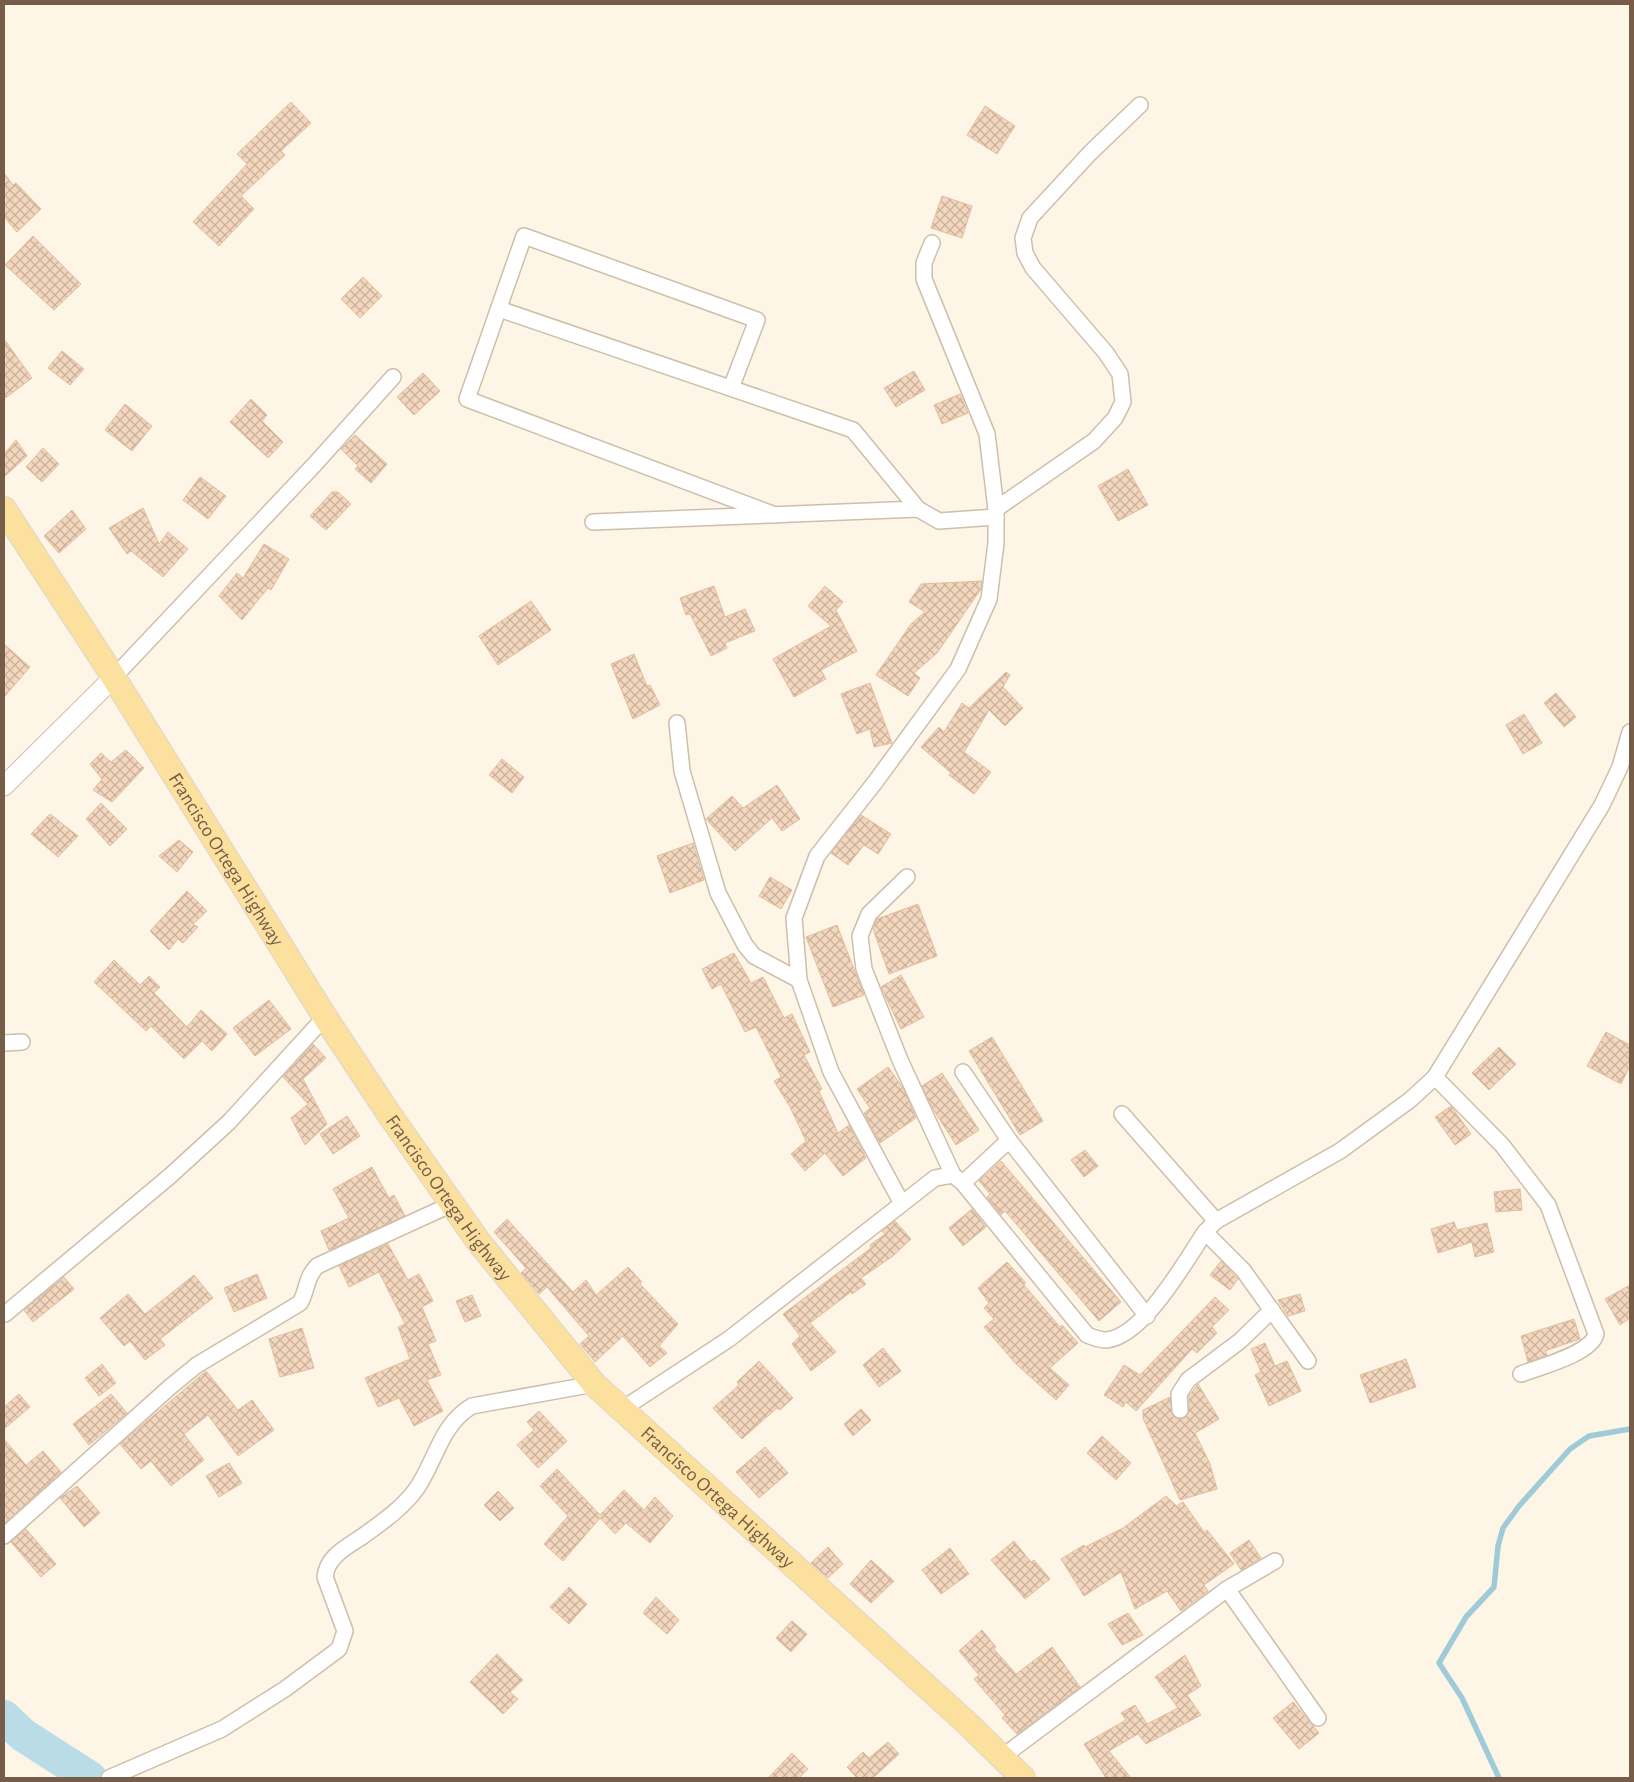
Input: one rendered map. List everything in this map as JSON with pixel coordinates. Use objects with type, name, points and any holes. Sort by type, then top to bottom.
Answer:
[{"type":"main road","name":"Francisco Ortega Highway","points":[[4,509],[113,678],[325,1016],[389,1114],[478,1241],[594,1384],[1023,1778]]},
{"type":"street","points":[[499,308],[853,430],[918,509],[939,521],[996,513],[1094,441],[1115,418],[1123,402],[1120,374],[1106,353],[1033,268],[1025,253],[1023,238],[1030,218],[1090,153],[1140,105]]},
{"type":"street","points":[[731,388],[757,320],[524,236],[467,399],[775,515]]},
{"type":"street","points":[[901,1202],[831,1072],[798,980],[794,918],[817,856],[876,781],[958,669],[988,599],[996,543],[996,513],[987,434],[924,279],[924,263],[932,243]]},
{"type":"street","points":[[4,786],[113,678],[315,464],[393,377]]},
{"type":"street","points":[[593,522],[918,509]]},
{"type":"street","points":[[677,723],[682,771],[718,893],[745,945],[754,956],[798,980]]},
{"type":"street","points":[[907,877],[869,914],[860,936],[864,969],[900,1060],[958,1179],[1087,1335],[1105,1340],[1122,1335],[1147,1316],[1205,1232],[1216,1221],[1340,1151],[1410,1100],[1435,1077],[1625,769],[1630,732]]},
{"type":"street","points":[[5,1314],[170,1176],[229,1122],[325,1016]]},
{"type":"street","points":[[4,1042],[22,1042]]},
{"type":"street","points":[[963,1072],[1009,1140],[1147,1316]]},
{"type":"street","points":[[1435,1077],[1502,1144],[1548,1205],[1596,1334],[1590,1346],[1520,1374]]},
{"type":"street","points":[[1122,1114],[1216,1221]]},
{"type":"street","points":[[621,1410],[729,1339],[901,1202],[935,1178],[958,1179],[1009,1140]]},
{"type":"street","points":[[4,1536],[190,1371],[300,1303],[305,1295],[307,1278],[317,1266],[452,1204]]},
{"type":"street","points":[[1205,1232],[1243,1270],[1308,1361]]},
{"type":"street","points":[[1180,1410],[1179,1394],[1188,1380],[1234,1346],[1272,1310]]},
{"type":"street","points":[[109,1778],[222,1729],[285,1689],[339,1649],[344,1632],[325,1577],[326,1569],[337,1554],[386,1520],[417,1488],[447,1430],[461,1412],[472,1406],[594,1384]]},
{"type":"street","points":[[1002,1757],[1227,1589],[1275,1562]]},
{"type":"street","points":[[1227,1589],[1318,1718]]},
{"type":"building","points":[[291,102],[311,123],[281,151],[285,155],[241,196],[254,209],[219,246],[193,222],[247,164],[237,154]]},
{"type":"building","points":[[985,106],[1015,126],[997,154],[967,135]]},
{"type":"building","points":[[4,173],[13,185],[16,183],[41,209],[17,232],[4,217]]},
{"type":"building","points":[[942,196],[972,206],[962,238],[931,228]]},
{"type":"building","points":[[33,236],[81,284],[54,310],[5,265]]},
{"type":"building","points":[[363,277],[382,296],[360,318],[341,299]]},
{"type":"building","points":[[4,339],[32,378],[4,399]]},
{"type":"building","points":[[62,351],[84,369],[70,385],[48,368]]},
{"type":"building","points":[[914,371],[925,390],[896,407],[884,388]]},
{"type":"building","points":[[423,373],[440,391],[414,415],[397,397]]},
{"type":"building","points":[[960,394],[968,413],[942,424],[934,405]]},
{"type":"building","points":[[251,399],[267,415],[262,421],[283,442],[268,458],[230,422]]},
{"type":"building","points":[[125,404],[152,426],[132,451],[105,430]]},
{"type":"building","points":[[355,435],[387,464],[371,483],[355,469],[358,466],[341,449]]},
{"type":"building","points":[[16,440],[27,456],[4,477],[4,454]]},
{"type":"building","points":[[43,448],[59,464],[42,482],[26,467]]},
{"type":"building","points":[[1128,469],[1148,505],[1118,521],[1098,486]]},
{"type":"building","points":[[200,477],[226,496],[208,519],[183,500]]},
{"type":"building","points":[[332,492],[338,492],[351,504],[326,530],[310,516]]},
{"type":"building","points":[[143,508],[159,544],[168,532],[188,549],[163,577],[131,551],[127,554],[109,528]]},
{"type":"building","points":[[72,510],[86,529],[59,553],[44,536]]},
{"type":"building","points":[[264,544],[289,559],[271,590],[268,588],[242,620],[219,596],[237,573],[243,578]]},
{"type":"building","points":[[982,581],[981,589],[937,653],[914,673],[920,678],[908,696],[876,675],[911,624],[925,612],[909,602],[921,584]]},
{"type":"building","points":[[714,586],[725,617],[745,609],[755,631],[725,643],[727,648],[711,656],[690,614],[686,615],[680,598]]},
{"type":"building","points":[[825,586],[843,602],[836,610],[857,651],[821,670],[826,679],[794,697],[773,659],[831,626],[808,606]]},
{"type":"building","points":[[531,601],[551,630],[498,665],[479,636]]},
{"type":"building","points":[[4,644],[30,667],[4,697]]},
{"type":"building","points":[[634,654],[647,686],[650,685],[660,705],[633,719],[611,664]]},
{"type":"building","points":[[1006,672],[1010,675],[1003,687],[1023,708],[1005,726],[989,710],[964,752],[991,772],[974,794],[949,775],[951,773],[921,747],[939,727],[944,732],[962,703],[969,708]]},
{"type":"building","points":[[870,683],[892,743],[874,747],[870,729],[857,734],[841,694]]},
{"type":"building","points":[[1556,693],[1576,717],[1564,727],[1544,703]]},
{"type":"building","points":[[1524,714],[1542,743],[1523,754],[1506,725]]},
{"type":"building","points":[[126,750],[144,768],[112,802],[93,790],[102,779],[90,764],[101,753],[111,762]]},
{"type":"building","points":[[502,759],[524,777],[512,793],[489,775]]},
{"type":"building","points":[[777,785],[800,819],[782,831],[772,818],[735,851],[706,819],[732,796],[743,808]]},
{"type":"building","points":[[101,803],[127,829],[110,846],[86,819]]},
{"type":"building","points":[[50,814],[78,836],[58,857],[31,834]]},
{"type":"building","points":[[861,815],[891,834],[878,854],[864,845],[848,865],[831,853]]},
{"type":"building","points":[[179,840],[193,852],[177,872],[159,856]]},
{"type":"building","points":[[693,843],[704,880],[670,893],[657,856]]},
{"type":"building","points":[[770,877],[792,890],[781,909],[759,896]]},
{"type":"building","points":[[187,891],[207,911],[193,924],[198,927],[183,943],[178,939],[169,950],[150,931]]},
{"type":"building","points":[[918,904],[937,956],[889,974],[873,929],[877,919]]},
{"type":"building","points":[[837,925],[864,995],[833,1007],[806,937]]},
{"type":"building","points":[[734,953],[751,983],[763,977],[784,1018],[792,1014],[810,1052],[804,1055],[822,1089],[819,1091],[838,1133],[849,1125],[866,1158],[843,1176],[825,1153],[805,1171],[791,1154],[806,1141],[790,1107],[774,1081],[781,1077],[756,1027],[745,1032],[721,984],[712,989],[702,969]]},
{"type":"building","points":[[114,960],[140,985],[149,976],[160,987],[154,993],[187,1027],[201,1010],[227,1034],[212,1051],[202,1041],[184,1059],[151,1026],[146,1031],[94,982]]},
{"type":"building","points":[[901,975],[924,1017],[901,1029],[881,987]]},
{"type":"building","points":[[269,1000],[291,1029],[255,1056],[233,1028]]},
{"type":"building","points":[[1606,1032],[1630,1045],[1630,1066],[1621,1084],[1587,1066]]},
{"type":"building","points":[[992,1037],[1043,1121],[1020,1135],[969,1051]]},
{"type":"building","points":[[313,1044],[326,1058],[303,1079],[327,1124],[305,1145],[291,1118],[308,1104],[283,1077]]},
{"type":"building","points":[[1499,1047],[1516,1064],[1489,1090],[1472,1073]]},
{"type":"building","points":[[888,1067],[903,1088],[916,1118],[880,1143],[864,1113],[870,1108],[857,1089]]},
{"type":"building","points":[[942,1073],[979,1130],[956,1145],[933,1109],[922,1086]]},
{"type":"building","points":[[1451,1106],[1471,1134],[1455,1145],[1435,1117]]},
{"type":"building","points":[[347,1116],[360,1136],[333,1154],[320,1134]]},
{"type":"building","points":[[1085,1150],[1098,1166],[1084,1177],[1071,1160]]},
{"type":"building","points":[[1001,1161],[1121,1302],[1099,1321],[1005,1211],[1001,1215],[987,1197],[990,1194],[979,1181]]},
{"type":"building","points":[[372,1167],[389,1198],[394,1195],[405,1216],[329,1250],[321,1231],[349,1218],[333,1189]]},
{"type":"building","points":[[1520,1189],[1522,1210],[1496,1212],[1494,1192]]},
{"type":"building","points":[[972,1209],[986,1227],[963,1246],[949,1228]]},
{"type":"building","points":[[507,1219],[573,1292],[586,1280],[596,1295],[628,1267],[642,1282],[640,1284],[678,1324],[659,1346],[667,1353],[650,1367],[623,1336],[595,1362],[580,1344],[589,1336],[547,1287],[539,1294],[521,1273],[526,1268],[494,1232]]},
{"type":"building","points":[[895,1221],[911,1239],[893,1256],[861,1278],[866,1284],[852,1294],[851,1292],[810,1323],[836,1352],[811,1371],[792,1344],[800,1336],[783,1314],[871,1248],[870,1245],[885,1234],[882,1231]]},
{"type":"building","points":[[1454,1222],[1457,1230],[1487,1223],[1494,1252],[1475,1257],[1472,1242],[1438,1253],[1431,1229]]},
{"type":"building","points":[[388,1244],[408,1280],[419,1274],[433,1301],[422,1307],[436,1341],[428,1344],[441,1375],[427,1380],[443,1411],[414,1426],[399,1398],[378,1407],[365,1378],[410,1359],[398,1327],[405,1324],[379,1272],[349,1287],[339,1266]]},
{"type":"building","points":[[1221,1261],[1238,1279],[1230,1290],[1210,1275]]},
{"type":"building","points":[[1007,1262],[1060,1327],[1062,1325],[1078,1343],[1050,1368],[1069,1385],[1056,1400],[1016,1364],[984,1327],[994,1319],[984,1308],[989,1303],[978,1288]]},
{"type":"building","points":[[257,1274],[267,1298],[234,1312],[224,1288]]},
{"type":"building","points":[[194,1275],[213,1298],[160,1339],[165,1345],[145,1360],[130,1341],[124,1346],[100,1318],[128,1294],[145,1314]]},
{"type":"building","points":[[64,1277],[74,1289],[33,1322],[24,1310]]},
{"type":"building","points":[[1630,1285],[1630,1318],[1620,1325],[1605,1299]]},
{"type":"building","points":[[1300,1294],[1305,1311],[1288,1316],[1278,1300]]},
{"type":"building","points":[[472,1295],[481,1316],[465,1322],[456,1301]]},
{"type":"building","points":[[1215,1297],[1229,1310],[1212,1327],[1217,1333],[1197,1353],[1192,1349],[1136,1411],[1126,1402],[1123,1407],[1104,1395],[1124,1365],[1140,1375]]},
{"type":"building","points":[[1574,1319],[1580,1339],[1545,1351],[1547,1355],[1528,1362],[1521,1336]]},
{"type":"building","points":[[302,1328],[314,1368],[280,1377],[269,1339]]},
{"type":"building","points":[[1265,1343],[1275,1366],[1287,1361],[1301,1391],[1269,1406],[1255,1375],[1261,1372],[1251,1349]]},
{"type":"building","points":[[883,1348],[901,1371],[879,1387],[863,1365]]},
{"type":"building","points":[[1406,1359],[1416,1387],[1370,1403],[1360,1375]]},
{"type":"building","points":[[759,1361],[793,1398],[780,1410],[777,1408],[742,1439],[713,1408],[739,1385],[737,1382]]},
{"type":"building","points":[[102,1364],[116,1383],[99,1396],[85,1378]]},
{"type":"building","points":[[206,1371],[238,1410],[252,1400],[274,1430],[238,1456],[208,1415],[184,1434],[204,1460],[171,1486],[151,1461],[141,1469],[120,1444]]},
{"type":"building","points":[[1198,1384],[1219,1419],[1195,1433],[1210,1464],[1217,1489],[1180,1500],[1143,1418],[1143,1410],[1170,1397],[1173,1416],[1180,1419],[1185,1418],[1189,1410],[1189,1396]]},
{"type":"building","points":[[19,1394],[30,1407],[4,1429],[4,1407]]},
{"type":"building","points":[[111,1394],[127,1413],[89,1445],[73,1424]]},
{"type":"building","points":[[861,1409],[871,1420],[853,1436],[844,1424]]},
{"type":"building","points":[[539,1411],[567,1441],[538,1468],[517,1445],[534,1430],[527,1422]]},
{"type":"building","points":[[1102,1436],[1131,1463],[1116,1480],[1087,1453]]},
{"type":"building","points":[[4,1439],[26,1465],[43,1451],[61,1472],[4,1524]]},
{"type":"building","points":[[765,1447],[788,1473],[759,1498],[736,1472]]},
{"type":"building","points":[[229,1463],[242,1483],[219,1497],[206,1476]]},
{"type":"building","points":[[557,1469],[600,1515],[624,1490],[644,1510],[655,1497],[673,1516],[650,1543],[626,1523],[615,1534],[600,1518],[563,1561],[544,1544],[568,1516],[540,1486]]},
{"type":"building","points":[[77,1486],[100,1513],[84,1527],[60,1498]]},
{"type":"building","points":[[498,1491],[514,1508],[500,1521],[484,1505]]},
{"type":"building","points":[[1166,1496],[1180,1509],[1178,1505],[1183,1502],[1204,1532],[1207,1530],[1234,1564],[1204,1585],[1208,1591],[1181,1611],[1167,1591],[1135,1609],[1121,1572],[1084,1596],[1061,1559],[1084,1545],[1085,1547],[1123,1528]]},
{"type":"building","points":[[26,1529],[56,1564],[41,1577],[11,1542]]},
{"type":"building","points":[[1249,1540],[1261,1558],[1241,1570],[1230,1553]]},
{"type":"building","points":[[1014,1541],[1031,1562],[1034,1560],[1050,1579],[1025,1599],[991,1560]]},
{"type":"building","points":[[828,1547],[843,1564],[828,1578],[811,1563]]},
{"type":"building","points":[[950,1548],[969,1574],[941,1594],[922,1570]]},
{"type":"building","points":[[871,1560],[894,1581],[871,1603],[850,1584]]},
{"type":"building","points":[[569,1587],[587,1604],[569,1624],[550,1607]]},
{"type":"building","points":[[656,1597],[679,1620],[667,1634],[643,1613]]},
{"type":"building","points":[[1128,1613],[1143,1635],[1122,1645],[1108,1624]]},
{"type":"building","points":[[792,1621],[807,1634],[791,1652],[776,1638]]},
{"type":"building","points":[[982,1630],[996,1647],[994,1649],[1016,1674],[1052,1647],[1080,1687],[1017,1734],[1002,1718],[1005,1715],[974,1679],[979,1675],[959,1651]]},
{"type":"building","points":[[497,1654],[523,1680],[510,1692],[518,1699],[503,1714],[470,1682]]},
{"type":"building","points":[[1185,1655],[1201,1686],[1187,1695],[1201,1715],[1146,1744],[1138,1734],[1109,1751],[1131,1778],[1106,1778],[1084,1744],[1126,1720],[1121,1713],[1135,1705],[1147,1724],[1178,1708],[1155,1677]]},
{"type":"building","points":[[1293,1702],[1319,1733],[1299,1749],[1273,1718]]},
{"type":"building","points":[[888,1742],[899,1754],[873,1778],[857,1778],[847,1767],[863,1752],[869,1758]]},
{"type":"building","points":[[792,1753],[808,1769],[799,1778],[768,1778]]},
{"type":"waterway","points":[[1499,1778],[1462,1698],[1439,1663],[1466,1617],[1494,1587],[1498,1546],[1503,1528],[1519,1506],[1570,1449],[1589,1436],[1630,1429]]},
{"type":"waterway","points":[[4,1717],[23,1735],[90,1778]]}]
